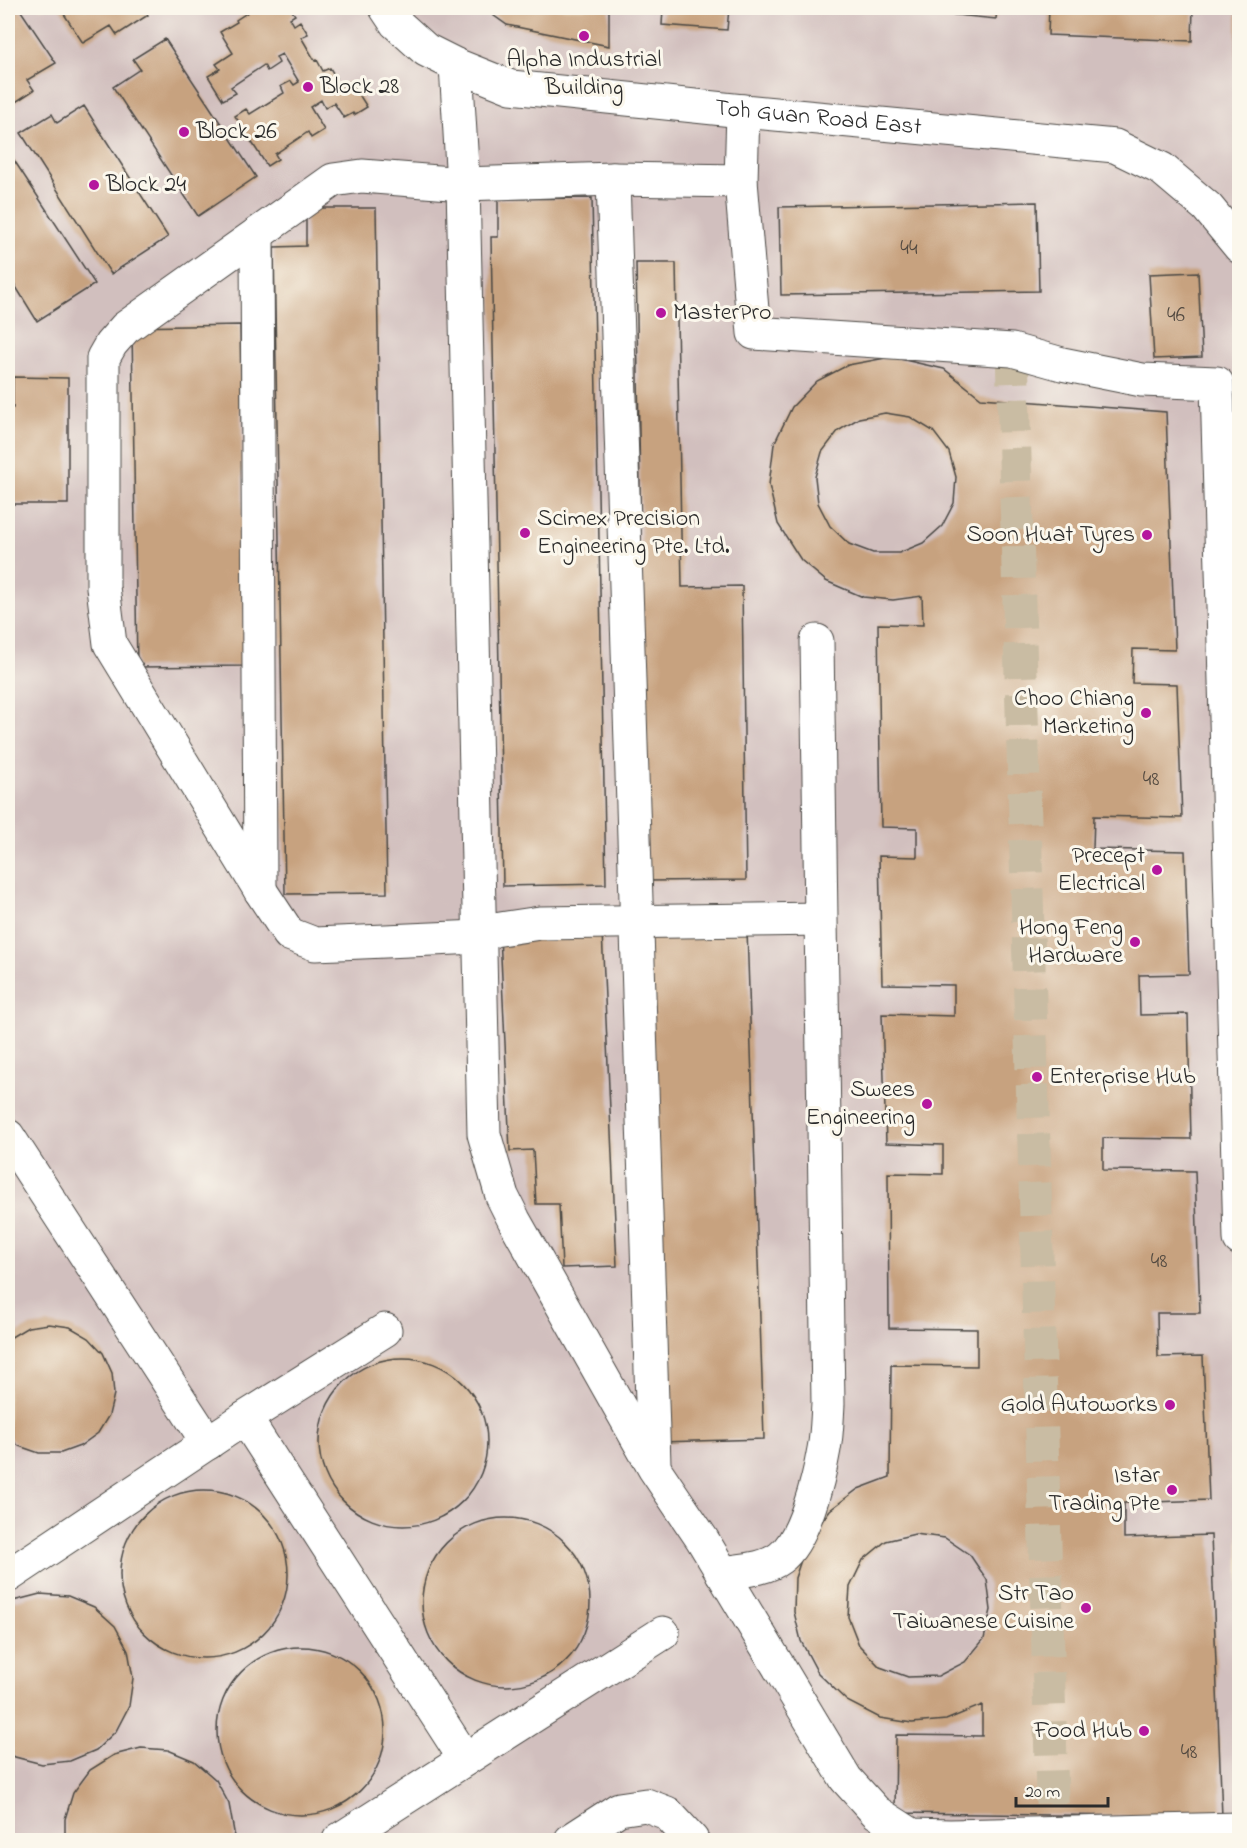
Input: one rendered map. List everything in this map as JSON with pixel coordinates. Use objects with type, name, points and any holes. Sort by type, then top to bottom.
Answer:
[{"type":"street","name":"Toh Guan Road East","points":[[386,8],[396,23],[426,50],[511,87],[1115,146],[1162,169],[1206,207],[1239,247]]},
{"type":"street","points":[[456,65],[463,184],[484,1134],[502,1196],[654,1468],[702,1539],[846,1779],[876,1812],[912,1835],[1239,1829]]},
{"type":"street","points":[[743,111],[741,181],[754,333],[1012,350],[1062,364],[1142,380],[1217,383],[1239,1239]]},
{"type":"street","points":[[741,181],[613,179],[463,184],[362,176],[333,180],[124,328],[103,358],[103,587],[110,644],[289,934],[315,944],[479,937],[494,930],[522,924],[820,919]]},
{"type":"street","points":[[613,179],[654,1468]]},
{"type":"street","points":[[257,235],[260,890]]},
{"type":"street","points":[[722,1573],[768,1564],[780,1558],[791,1547],[801,1531],[824,1449],[828,1404],[817,641]]},
{"type":"street","points":[[8,1136],[208,1443]]},
{"type":"street","points":[[8,1576],[245,1418],[385,1330]]},
{"type":"street","points":[[245,1418],[465,1759]]},
{"type":"street","points":[[339,1840],[663,1633]]},
{"type":"street","points":[[571,1840],[619,1809],[646,1805],[667,1813],[692,1840]]},
{"type":"shaded area","points":[[8,8],[1239,8],[1239,1840],[8,1840]]},
{"type":"building","points":[[8,8],[19,8],[56,63],[27,80],[34,90],[8,107]]},
{"type":"building","points":[[60,8],[143,8],[148,15],[117,35],[111,26],[83,43]]},
{"type":"building","points":[[223,8],[237,8],[227,14]]},
{"type":"building","name":"Block 28","points":[[245,8],[290,8],[295,15],[290,18],[294,25],[300,21],[308,34],[301,37],[315,61],[317,60],[323,71],[330,68],[336,78],[331,82],[336,89],[348,82],[353,89],[355,88],[367,107],[344,118],[334,103],[325,108],[321,100],[310,107],[324,130],[311,138],[308,132],[275,154],[278,159],[267,166],[235,116],[246,109],[250,114],[284,93],[281,86],[291,81],[294,85],[299,82],[282,54],[276,57],[279,63],[267,71],[264,65],[231,87],[236,93],[223,100],[208,76],[220,69],[216,64],[233,53],[220,32],[248,12]]},
{"type":"building","name":"Alpha Industrial Building","points":[[483,8],[609,8],[609,46],[507,25]]},
{"type":"building","points":[[663,8],[729,8],[727,30],[662,25]]},
{"type":"building","points":[[897,8],[997,8],[996,19]]},
{"type":"building","points":[[1049,8],[1193,8],[1192,41],[1048,35]]},
{"type":"building","points":[[1236,8],[1239,8],[1239,132],[1236,132]]},
{"type":"building","name":"Block 26","points":[[165,39],[256,177],[198,216],[113,87],[140,69],[133,59]]},
{"type":"building","name":"Block 24","points":[[84,106],[168,237],[111,274],[21,133],[52,114],[57,123]]},
{"type":"building","points":[[8,151],[95,284],[37,321],[8,274]]},
{"type":"building","points":[[592,198],[606,884],[503,886],[491,237],[498,237],[498,199]]},
{"type":"building","points":[[1037,202],[1039,291],[781,295],[779,207]]},
{"type":"building","points":[[306,208],[376,208],[387,893],[285,894],[274,247],[306,246]]},
{"type":"building","points":[[636,263],[676,263],[682,587],[742,586],[746,880],[647,881]]},
{"type":"building","points":[[1198,272],[1202,357],[1154,359],[1149,274]]},
{"type":"building","points":[[240,325],[245,666],[137,667],[132,327]]},
{"type":"building","name":"Enterprise Hub","points":[[891,357],[944,369],[981,398],[1166,412],[1175,650],[1133,649],[1132,683],[1177,684],[1182,818],[1094,816],[1093,849],[1185,851],[1189,974],[1139,975],[1140,1015],[1188,1014],[1191,1139],[1103,1138],[1103,1170],[1195,1171],[1200,1313],[1157,1313],[1158,1357],[1203,1356],[1209,1500],[1124,1503],[1124,1538],[1211,1535],[1222,1817],[895,1813],[896,1735],[982,1736],[982,1705],[946,1720],[912,1723],[880,1718],[847,1701],[818,1673],[801,1641],[794,1612],[795,1578],[807,1542],[830,1510],[858,1489],[890,1477],[891,1365],[977,1366],[977,1329],[889,1328],[888,1173],[943,1174],[943,1145],[886,1143],[882,1014],[954,1016],[954,985],[882,984],[879,856],[917,857],[917,828],[881,827],[878,624],[923,625],[922,596],[893,600],[863,597],[826,581],[801,560],[778,524],[769,485],[774,444],[792,407],[817,381],[848,365]],"holes":[[[885,413],[910,417],[933,431],[949,452],[956,477],[954,503],[942,526],[923,543],[899,553],[873,553],[849,544],[830,526],[818,503],[815,477],[822,452],[838,431],[859,418]],[[915,1534],[945,1538],[970,1555],[987,1580],[991,1610],[984,1639],[965,1662],[938,1676],[908,1677],[880,1667],[859,1645],[848,1617],[850,1587],[863,1560],[886,1541]]]},
{"type":"building","points":[[13,377],[68,378],[68,504],[12,504],[12,467],[8,466],[8,408],[13,408]]},
{"type":"building","points":[[747,930],[764,1439],[661,1442],[645,933]]},
{"type":"building","points":[[602,931],[617,1266],[562,1268],[559,1204],[536,1204],[533,1150],[510,1151],[500,935]]},
{"type":"building","points":[[49,1324],[70,1327],[89,1338],[103,1353],[112,1373],[114,1394],[109,1415],[98,1433],[80,1446],[61,1453],[39,1453],[19,1446],[8,1437],[8,1339],[28,1327]]},
{"type":"building","points":[[403,1358],[419,1359],[435,1364],[463,1382],[481,1410],[486,1426],[486,1458],[481,1474],[463,1502],[435,1520],[419,1525],[403,1526],[387,1525],[371,1520],[343,1502],[325,1474],[320,1458],[319,1442],[320,1426],[325,1410],[343,1382],[371,1364],[387,1359]]},
{"type":"building","points":[[204,1490],[220,1491],[236,1496],[264,1514],[282,1542],[287,1558],[287,1590],[282,1606],[264,1634],[236,1652],[220,1657],[204,1658],[188,1657],[172,1652],[144,1634],[126,1606],[121,1590],[120,1574],[121,1558],[126,1542],[144,1514],[172,1496],[188,1491]]},
{"type":"building","points":[[506,1518],[522,1519],[538,1524],[566,1542],[584,1570],[589,1586],[589,1618],[584,1634],[566,1662],[538,1680],[522,1685],[506,1686],[490,1685],[474,1680],[446,1662],[428,1634],[423,1618],[422,1602],[423,1586],[428,1570],[446,1542],[474,1524],[490,1519]]},
{"type":"building","points":[[40,1594],[68,1596],[94,1607],[115,1626],[128,1650],[133,1678],[129,1706],[116,1731],[96,1750],[70,1761],[42,1764],[15,1757],[8,1752],[8,1604]]},
{"type":"building","points":[[301,1647],[317,1648],[333,1653],[361,1671],[379,1699],[384,1715],[384,1747],[379,1763],[361,1791],[333,1809],[317,1814],[301,1815],[285,1814],[269,1809],[241,1791],[223,1763],[218,1747],[217,1731],[218,1715],[223,1699],[241,1671],[269,1653],[285,1648]]},
{"type":"building","points":[[141,1748],[168,1750],[194,1761],[216,1780],[229,1804],[234,1832],[233,1840],[65,1840],[65,1819],[73,1793],[90,1770],[114,1755]]},
{"type":"tunnel","points":[[1012,350],[1053,1834]]},
{"type":"place","name":"Alpha Industrial Building","points":[[584,36]]},
{"type":"place","name":"Block 28","points":[[308,87]]},
{"type":"place","name":"Block 26","points":[[184,132]]},
{"type":"place","name":"Block 24","points":[[94,185]]},
{"type":"place","name":"MasterPro","points":[[661,313]]},
{"type":"place","name":"Scimex Precision Engineering Pte. Ltd.","points":[[525,533]]},
{"type":"place","name":"Soon Huat Tyres","points":[[1147,535]]},
{"type":"place","name":"Choo Chiang Marketing","points":[[1146,713]]},
{"type":"place","name":"Precept Electrical","points":[[1157,870]]},
{"type":"place","name":"Hong Feng Hardware","points":[[1135,942]]},
{"type":"place","name":"Enterprise Hub","points":[[1037,1077]]},
{"type":"place","name":"Swees Engineering","points":[[927,1104]]},
{"type":"place","name":"Gold Autoworks","points":[[1170,1405]]},
{"type":"place","name":"Istar Trading Pte","points":[[1172,1490]]},
{"type":"place","name":"Str Tao Taiwanese Cuisine","points":[[1086,1608]]},
{"type":"place","name":"Food Hub","points":[[1144,1731]]}]
